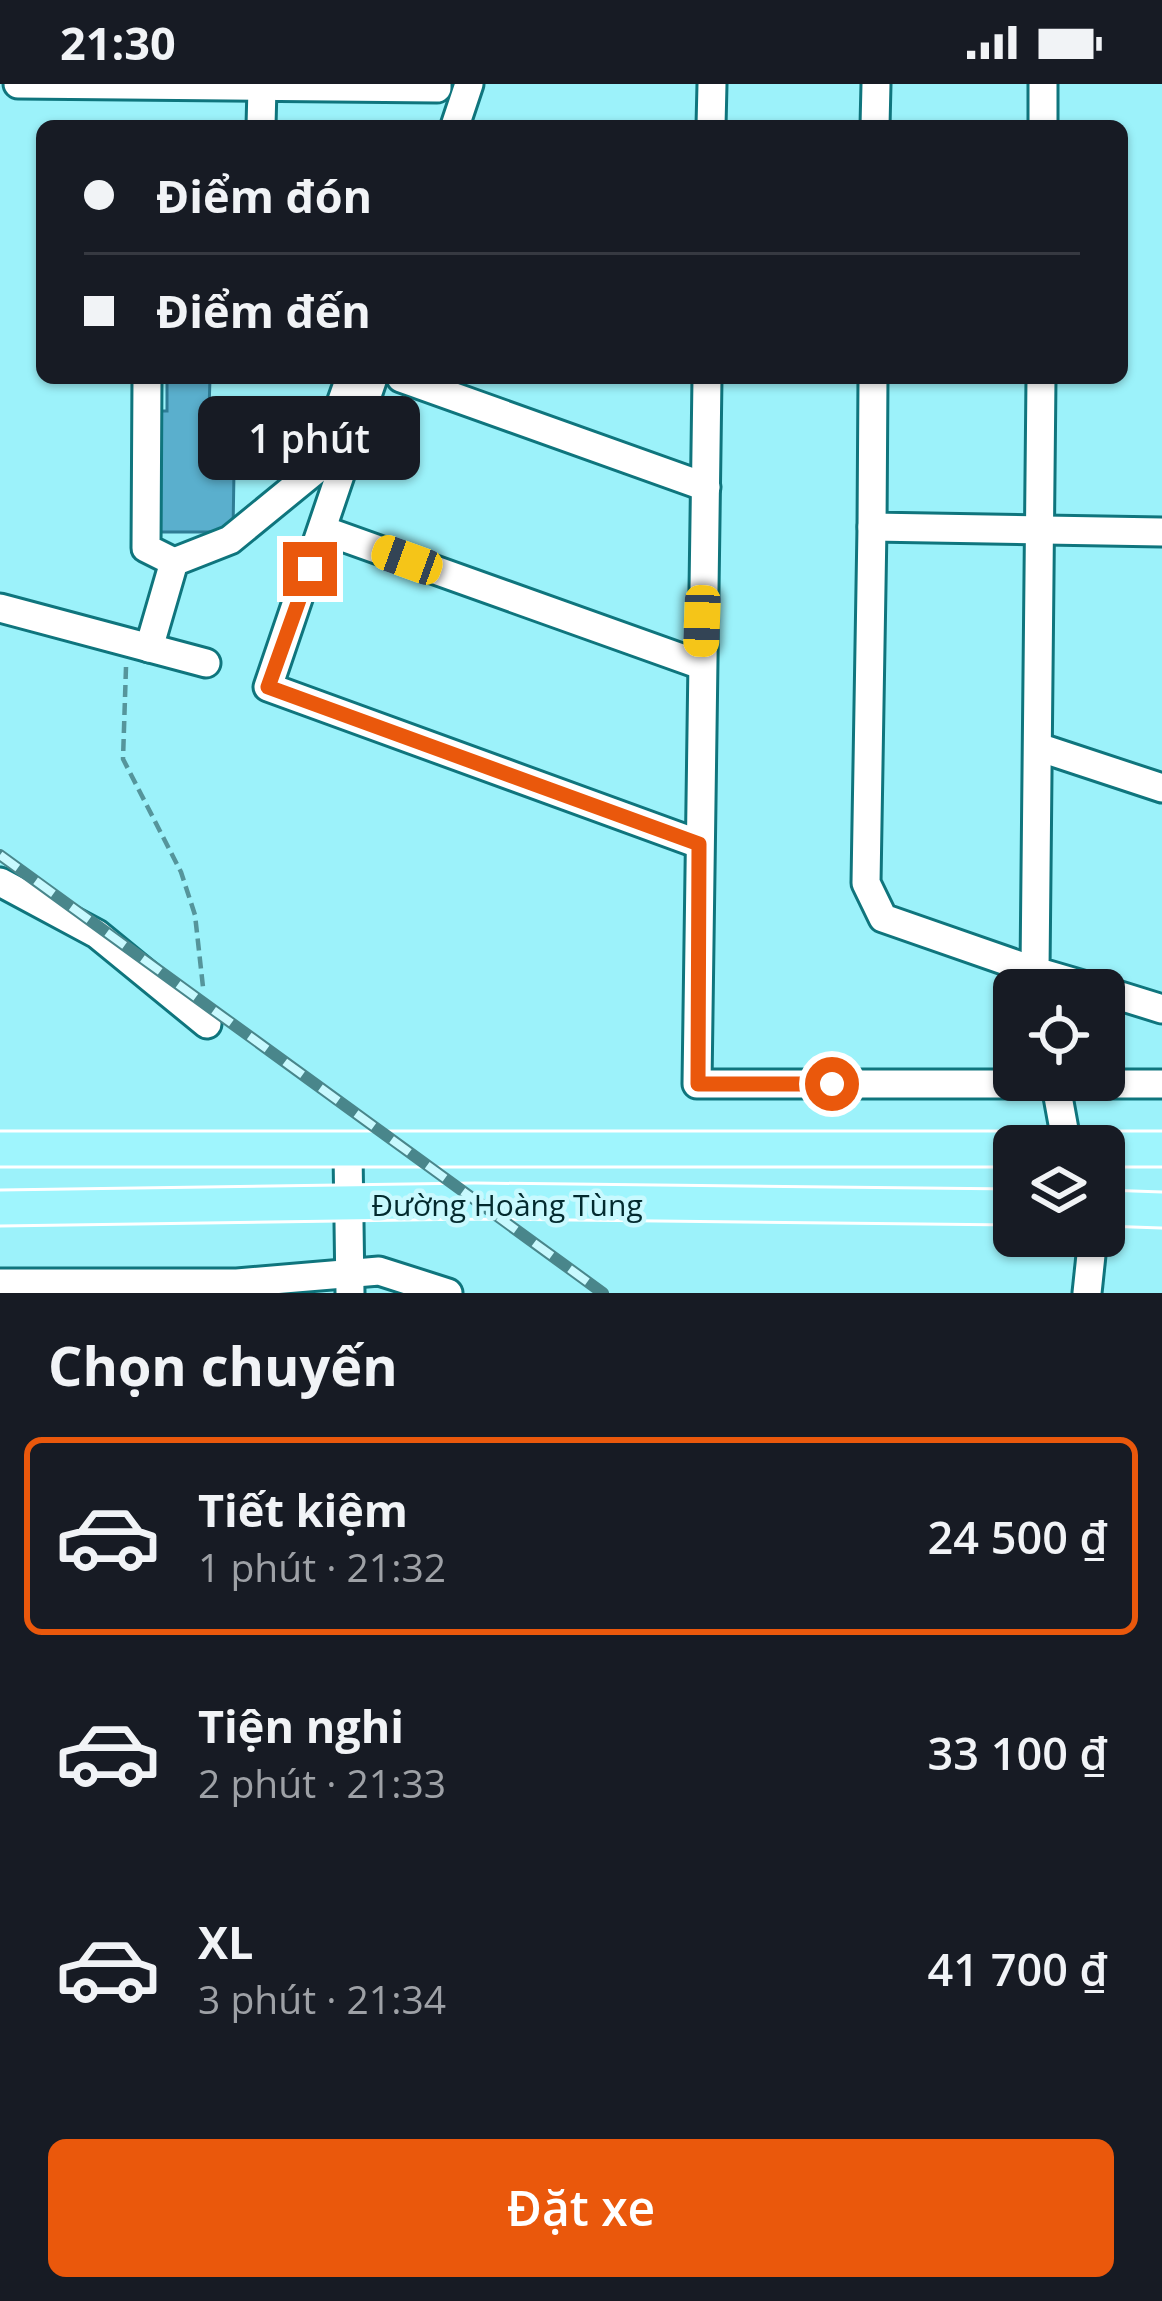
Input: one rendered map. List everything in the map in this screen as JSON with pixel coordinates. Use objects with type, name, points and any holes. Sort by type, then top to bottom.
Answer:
[{"type":"main road","name":"Đường Hoàng Tùng","points":[[0,1149],[993,1149]]},
{"type":"main road","points":[[1125,1149],[1162,1149]]},
{"type":"main road","name":"Đường Hoàng Tùng","points":[[0,1208],[475,1201],[993,1207]]},
{"type":"main road","points":[[1125,1209],[1162,1210]]},
{"type":"street","points":[[18,84],[437,86]]},
{"type":"street","points":[[457,120],[469,84]]},
{"type":"street","points":[[711,120],[712,84]]},
{"type":"street","points":[[875,84],[875,120]]},
{"type":"street","points":[[1043,84],[1043,120]]},
{"type":"street","points":[[261,120],[262,87]]},
{"type":"street","points":[[147,384],[146,548],[174,562]]},
{"type":"street","points":[[132,649],[174,562],[230,540],[318,468],[348,384]]},
{"type":"street","points":[[371,384],[268,687],[699,844]]},
{"type":"street","points":[[418,384],[706,487]]},
{"type":"street","points":[[707,384],[698,1084],[993,1082]]},
{"type":"street","points":[[873,384],[866,883],[883,918],[1010,969]]},
{"type":"street","points":[[1037,969],[1041,384]]},
{"type":"street","points":[[872,527],[1162,532]]},
{"type":"street","points":[[323,530],[701,665]]},
{"type":"street","points":[[0,608],[132,649],[206,663]]},
{"type":"street","points":[[1038,747],[1162,788]]},
{"type":"street","points":[[0,882],[97,934],[206,1014]]},
{"type":"street","points":[[1125,998],[1162,1009]]},
{"type":"street","points":[[1125,1083],[1162,1084]]},
{"type":"street","points":[[348,1151],[350,1283]]},
{"type":"street","points":[[1087,1293],[1091,1257]]},
{"type":"street","points":[[0,1283],[350,1283],[379,1271],[448,1293]]},
{"type":"path","points":[[132,649],[121,698],[123,759],[181,872],[195,915],[206,1014]]},
{"type":"building","points":[[167,384],[210,384],[209,410],[235,410],[233,532],[155,532],[157,411],[167,411]]},
{"type":"railway","points":[[0,855],[603,1293]]},
{"type":"route","points":[[310,569],[268,687],[699,844],[698,1084],[832,1084]]}]
